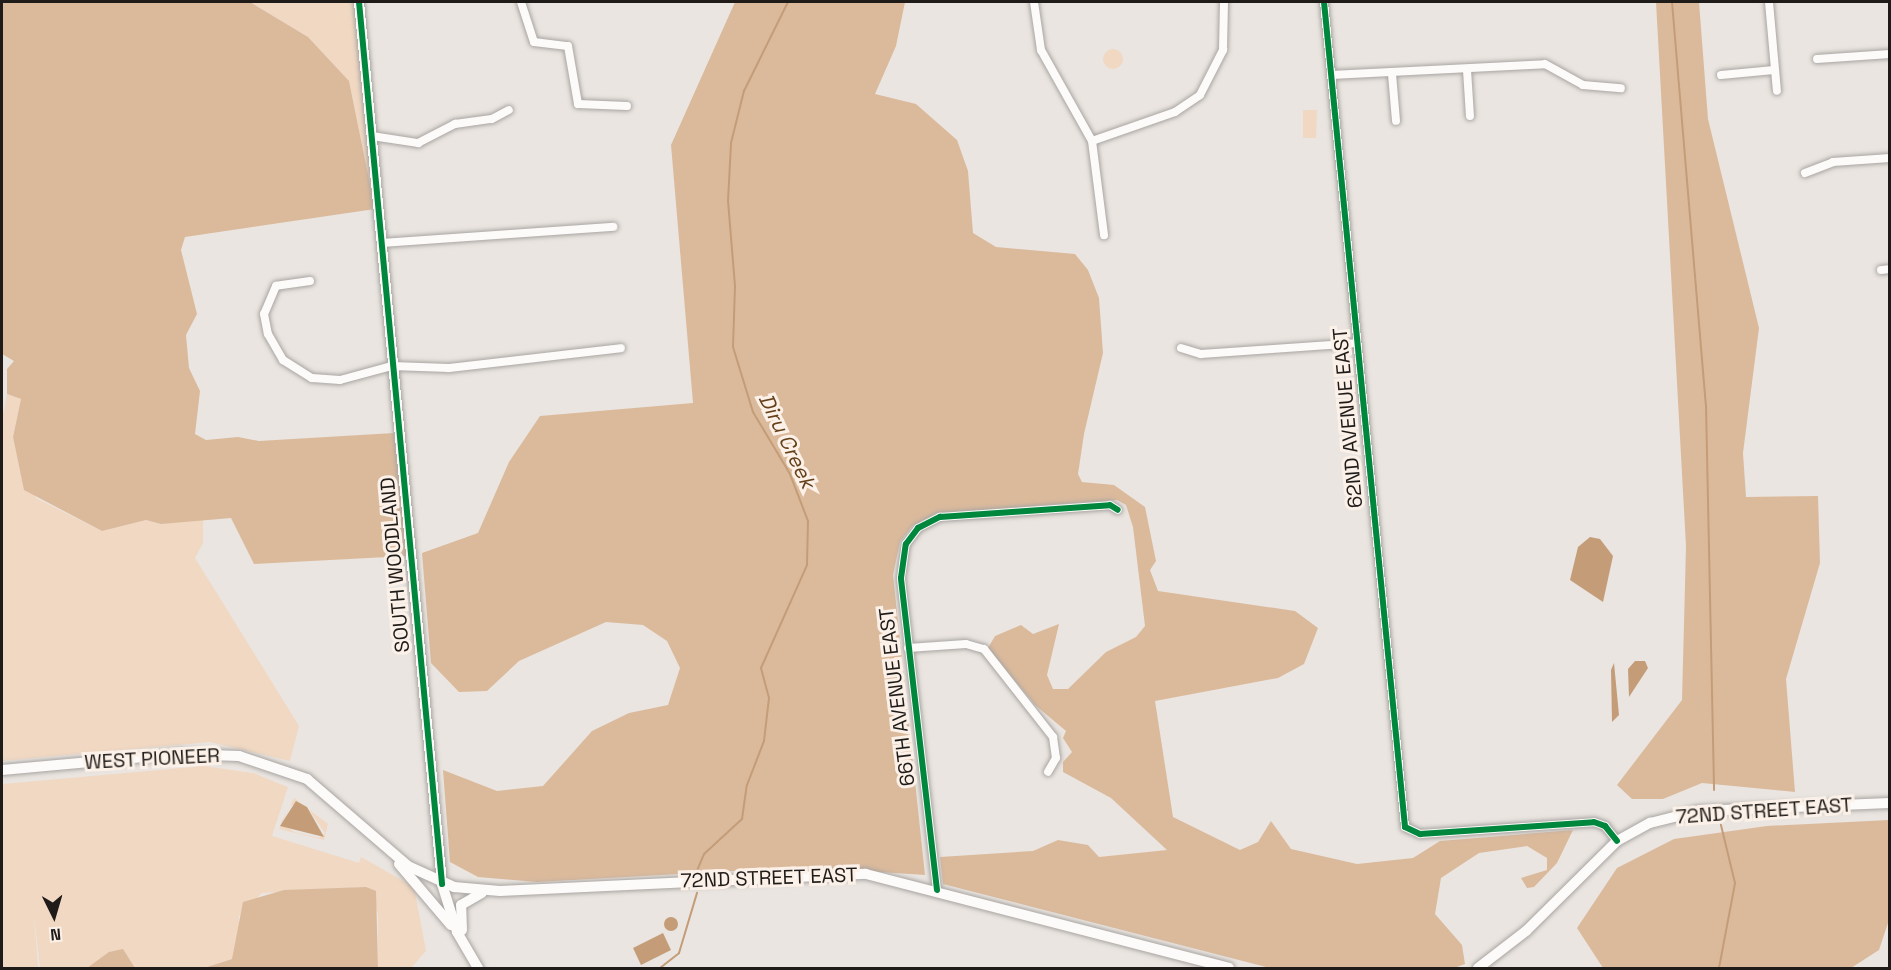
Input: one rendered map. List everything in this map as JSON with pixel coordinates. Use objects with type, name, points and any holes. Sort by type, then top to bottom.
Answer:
[{"type":"main road","name":"SOUTH WOODLAND","points":[[359,2],[442,884],[457,932]]},
{"type":"main road","name":"WEST PIONEER","points":[[2,770],[179,754],[254,759],[293,771],[322,789],[389,852],[442,884]]},
{"type":"main road","name":"72ND STREET EAST","points":[[1478,969],[1526,931],[1617,841],[1680,814],[1890,803]]},
{"type":"main road","points":[[389,852],[457,932],[478,969]]},
{"type":"main road","name":"72ND STREET EAST","points":[[442,884],[500,891],[832,872],[936,890],[1229,969]]},
{"type":"main road","points":[[467,951],[461,905],[470,897],[500,891]]},
{"type":"street","points":[[521,2],[534,42],[568,46],[578,104],[627,106]]},
{"type":"street","points":[[1034,2],[1041,50],[1092,141],[1104,235]]},
{"type":"street","points":[[1092,141],[1175,112],[1200,95],[1223,50],[1224,2]]},
{"type":"street","name":"62ND AVENUE EAST","points":[[1324,2],[1407,830],[1420,834],[1594,822],[1605,826],[1617,841]]},
{"type":"street","points":[[1769,2],[1777,91]]},
{"type":"street","points":[[1817,59],[1890,54]]},
{"type":"street","points":[[1331,75],[1392,74],[1545,64],[1583,85],[1621,88]]},
{"type":"street","points":[[1467,70],[1470,116]]},
{"type":"street","points":[[1721,75],[1774,70]]},
{"type":"street","points":[[1392,74],[1396,121]]},
{"type":"street","points":[[372,136],[417,143],[455,124],[495,118],[509,110]]},
{"type":"street","points":[[1805,174],[1833,162],[1890,158]]},
{"type":"street","points":[[382,243],[613,227]]},
{"type":"street","points":[[310,281],[283,283],[268,297],[268,334],[283,360],[299,373],[331,380],[392,366],[449,368],[621,348]]},
{"type":"street","points":[[1181,348],[1201,354],[1357,343]]},
{"type":"street","name":"66TH AVENUE EAST","points":[[936,890],[908,648],[902,556],[915,531],[940,517],[1110,506],[1118,510]]},
{"type":"street","points":[[908,648],[966,644],[984,649],[1053,737],[1056,758],[1048,772]]},
{"type":"shaded area","points":[[2,2],[250,2],[308,37],[349,81],[375,209],[185,237],[181,250],[197,314],[186,335],[189,368],[200,391],[195,434],[206,440],[238,437],[259,441],[394,433],[407,556],[254,564],[231,518],[161,524],[146,520],[102,531],[24,490],[13,437],[21,399],[7,394],[7,369],[14,361],[2,354]]},
{"type":"shaded area","points":[[250,2],[355,2],[375,209],[349,81],[308,37]]},
{"type":"shaded area","points":[[735,2],[905,2],[896,46],[875,94],[916,104],[957,140],[968,171],[973,233],[996,247],[1075,254],[1088,270],[1099,298],[1103,353],[1084,434],[1078,474],[1082,482],[1114,485],[1145,507],[1156,561],[1150,570],[1158,591],[1295,611],[1318,628],[1304,664],[1278,678],[1155,701],[1173,817],[1240,850],[1258,842],[1271,821],[1291,849],[1357,864],[1413,858],[1440,841],[1573,830],[1557,863],[1534,887],[1527,888],[1521,878],[1547,870],[1547,858],[1527,846],[1479,853],[1441,878],[1435,914],[1462,945],[1465,964],[1454,968],[1270,968],[943,884],[940,857],[1033,851],[1058,840],[1088,845],[1099,857],[1167,850],[1111,798],[1063,772],[1063,762],[1072,752],[1063,738],[1066,731],[1035,705],[988,648],[995,636],[1021,625],[1033,634],[1059,624],[1047,675],[1053,689],[1068,689],[1106,652],[1136,637],[1145,626],[1133,527],[1126,505],[1117,500],[937,513],[912,526],[900,542],[893,575],[925,875],[804,867],[537,882],[478,877],[450,862],[443,770],[497,791],[543,786],[592,731],[629,713],[668,705],[680,668],[667,641],[643,625],[606,622],[519,661],[487,691],[459,692],[431,663],[422,553],[478,533],[509,462],[540,416],[693,403],[671,145]]},
{"type":"shaded area","points":[[1656,2],[1699,2],[1708,119],[1759,328],[1743,453],[1746,497],[1818,496],[1820,563],[1786,679],[1795,792],[1702,783],[1663,799],[1632,799],[1617,785],[1682,700],[1686,546]]},
{"type":"shaded area","points":[[1113,49],[1120,52],[1123,59],[1120,66],[1113,69],[1106,66],[1103,59],[1106,52]]},
{"type":"shaded area","points":[[1303,110],[1317,110],[1316,138],[1303,138]]},
{"type":"shaded area","points":[[7,394],[21,399],[13,437],[20,470],[36,498],[102,531],[146,520],[161,524],[203,518],[203,543],[195,558],[299,726],[290,761],[210,742],[2,761],[2,419]]},
{"type":"shaded area","points":[[1590,537],[1600,539],[1613,556],[1603,602],[1570,580],[1578,547]]},
{"type":"shaded area","points":[[1635,661],[1645,661],[1648,668],[1629,697],[1628,669]]},
{"type":"shaded area","points":[[1614,663],[1619,715],[1612,722],[1611,670]]},
{"type":"shaded area","points":[[204,766],[253,773],[288,787],[272,836],[359,863],[361,857],[414,887],[426,951],[411,968],[378,968],[378,914],[366,887],[262,893],[239,916],[238,949],[232,959],[204,968],[135,968],[123,950],[87,968],[40,968],[34,914],[38,968],[2,968],[2,784]]},
{"type":"shaded area","points":[[294,798],[306,807],[291,805],[289,809]]},
{"type":"shaded area","points":[[296,801],[307,807],[324,837],[280,826]]},
{"type":"shaded area","points":[[308,809],[328,824],[324,840],[279,829],[282,823],[294,832],[319,838],[325,833]]},
{"type":"shaded area","points":[[1889,820],[1889,920],[1879,950],[1851,968],[1603,968],[1577,928],[1617,868],[1674,839],[1767,826]]},
{"type":"shaded area","points":[[366,887],[376,891],[378,968],[204,968],[232,959],[243,902],[284,890]]},
{"type":"shaded area","points":[[668,917],[674,917],[678,924],[674,931],[668,931],[664,927],[664,921]]},
{"type":"shaded area","points":[[663,933],[671,950],[641,965],[633,948]]},
{"type":"shaded area","points":[[123,949],[135,968],[87,968],[109,952]]},
{"type":"waterway","name":"Diru Creek","points":[[696,873],[704,854],[742,819],[747,785],[764,741],[769,698],[761,668],[807,565],[808,521],[790,474],[753,412],[733,347],[735,286],[728,201],[731,143],[744,91],[788,2]]},
{"type":"waterway","points":[[1672,2],[1706,405],[1714,790]]},
{"type":"waterway","points":[[1719,968],[1735,883],[1721,825]]},
{"type":"waterway","name":"Diru Creek","points":[[660,968],[679,953],[697,893]]},
{"type":"cycle path","points":[[359,2],[442,884]]},
{"type":"cycle path","points":[[1324,2],[1405,827],[1420,834],[1594,822],[1605,826],[1617,841]]},
{"type":"cycle path","points":[[937,890],[901,578],[906,544],[918,528],[940,517],[1110,505],[1118,510]]}]
